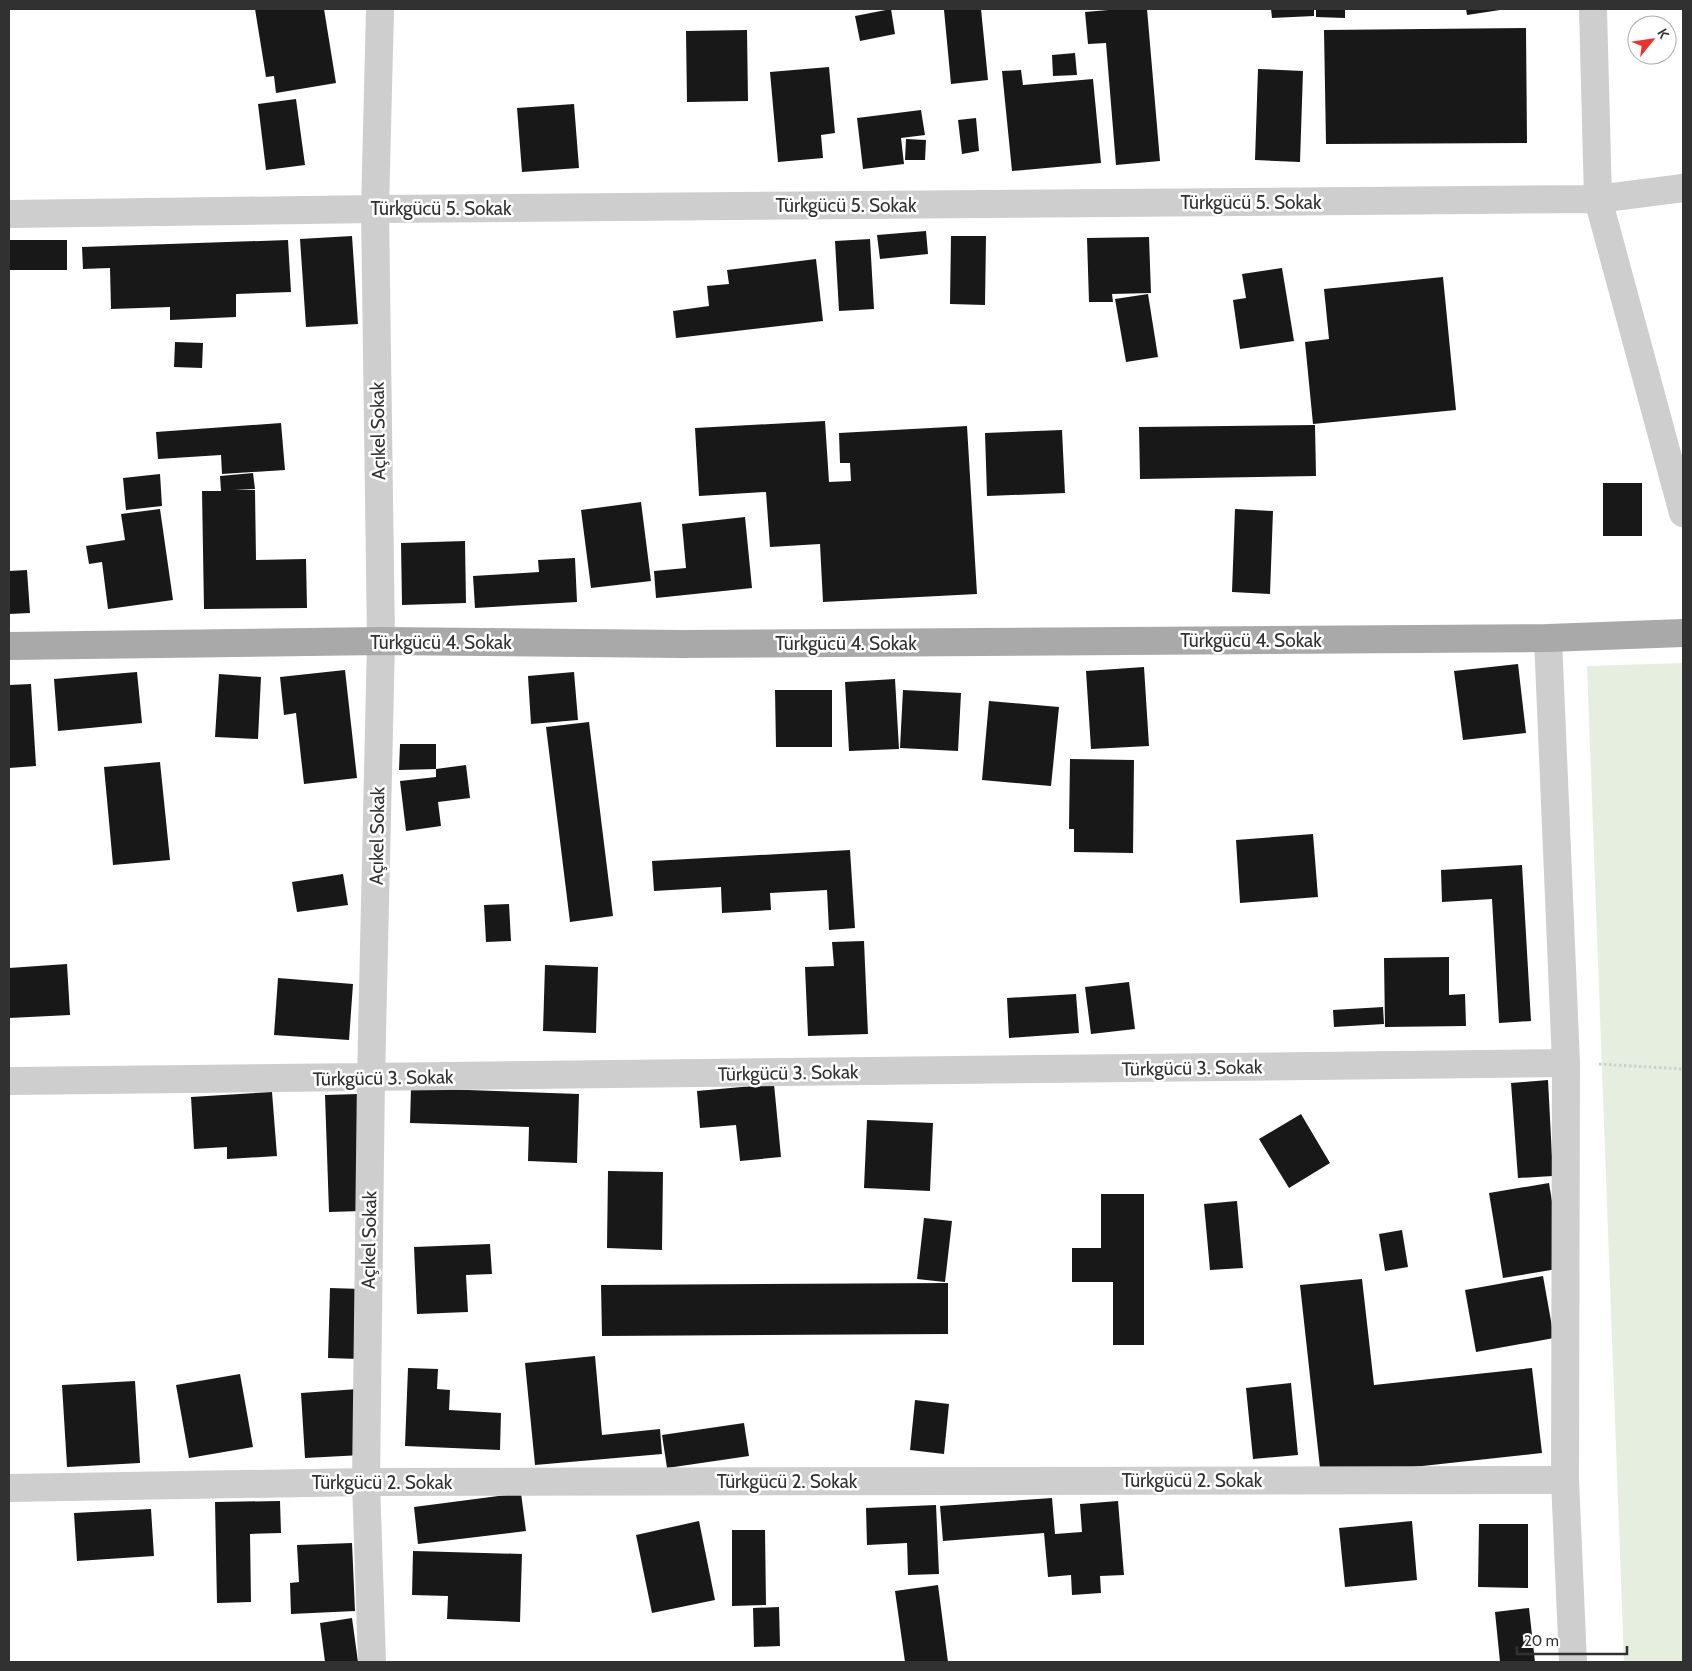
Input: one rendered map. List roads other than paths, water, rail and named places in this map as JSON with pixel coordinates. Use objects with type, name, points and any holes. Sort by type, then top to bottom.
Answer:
[{"type":"main road","name":"Türkgücü 4. Sokak","points":[[9,646],[381,641],[681,644],[1548,638],[1683,633]]},
{"type":"street","name":"Açıkel Sokak","points":[[372,1662],[366,1482],[371,1078],[381,641],[375,209],[380,9]]},
{"type":"street","points":[[1593,9],[1598,199],[1683,514]]},
{"type":"street","name":"Türkgücü 5. Sokak","points":[[9,214],[375,209],[1598,199],[1683,188]]},
{"type":"street","points":[[1548,638],[1566,1063],[1565,1480],[1573,1662]]},
{"type":"street","name":"Türkgücü 3. Sokak","points":[[9,1081],[1566,1063]]},
{"type":"street","name":"Türkgücü 2. Sokak","points":[[9,1488],[366,1482],[1565,1480]]}]
